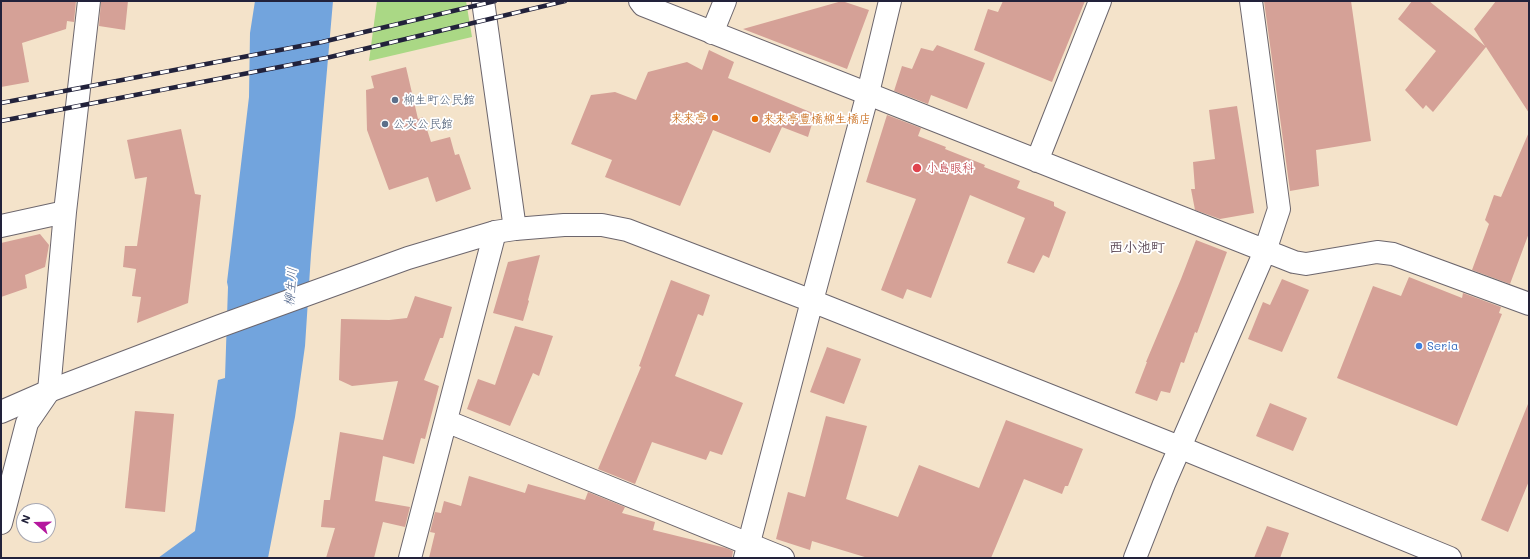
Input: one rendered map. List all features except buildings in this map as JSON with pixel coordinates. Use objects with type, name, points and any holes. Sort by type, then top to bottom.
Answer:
[{"type":"street","points":[[1,523],[27,423],[49,392],[65,212],[89,1]]},
{"type":"street","points":[[410,558],[446,421],[505,230],[483,1]]},
{"type":"street","points":[[640,1],[643,5],[712,33],[868,93],[1294,262],[1306,264],[1377,252],[1393,254],[1529,304]]},
{"type":"street","points":[[712,33],[725,1]]},
{"type":"street","points":[[746,551],[868,93],[890,1]]},
{"type":"street","points":[[1037,160],[1100,1]]},
{"type":"street","points":[[1135,558],[1179,448],[1265,251],[1279,208],[1251,1]]},
{"type":"street","points":[[1,226],[65,212]]},
{"type":"street","points":[[1,412],[220,326],[408,258],[505,230],[564,225],[602,225],[627,230],[812,302],[1450,558]]},
{"type":"street","points":[[446,421],[746,551],[783,558]]},
{"type":"green space","points":[[377,1],[466,1],[472,37],[369,61]]},
{"type":"water","name":"柳生川","points":[[255,1],[333,1],[311,254],[305,346],[295,417],[268,558],[158,558],[195,531],[218,380],[225,378],[227,282],[249,97],[250,33]]},
{"type":"railway","points":[[1,103],[322,42],[495,1]]},
{"type":"railway","points":[[1,121],[326,58],[565,1]]},
{"type":"place","name":"柳生町公民館","points":[[395,100]]},
{"type":"place","name":"来来亭","points":[[715,118]]},
{"type":"place","name":"来来亭豊橋柳生橋店","points":[[755,119]]},
{"type":"place","name":"公文公民館","points":[[385,124]]},
{"type":"place","name":"小島眼科","points":[[917,168]]},
{"type":"place","name":"Seria","points":[[1419,346]]},
{"type":"district","name":"西小池町","points":[[1137,248]]}]
